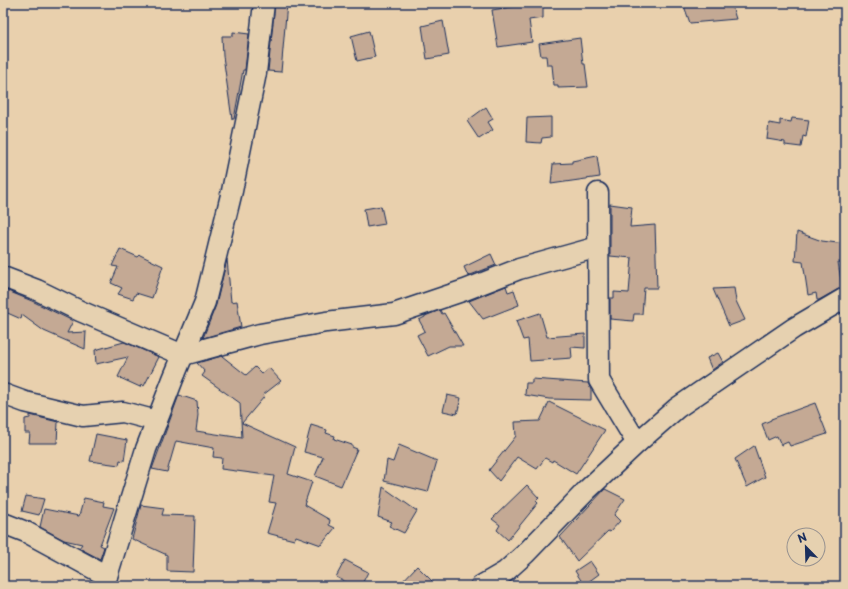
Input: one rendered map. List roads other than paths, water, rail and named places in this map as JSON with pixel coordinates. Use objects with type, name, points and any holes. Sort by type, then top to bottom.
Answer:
[{"type":"street","points":[[3,523],[26,532],[105,581],[146,449],[205,302],[232,191],[256,73],[264,3]]},
{"type":"street","points":[[598,193],[599,380],[637,443]]},
{"type":"street","points":[[3,278],[37,290],[80,311],[183,355],[260,334],[326,322],[394,314],[465,290],[519,269],[598,247]]},
{"type":"street","points":[[481,586],[505,572],[525,554],[587,490],[677,408],[794,328],[845,298]]},
{"type":"street","points":[[3,394],[24,402],[83,416],[123,412],[157,421]]}]
